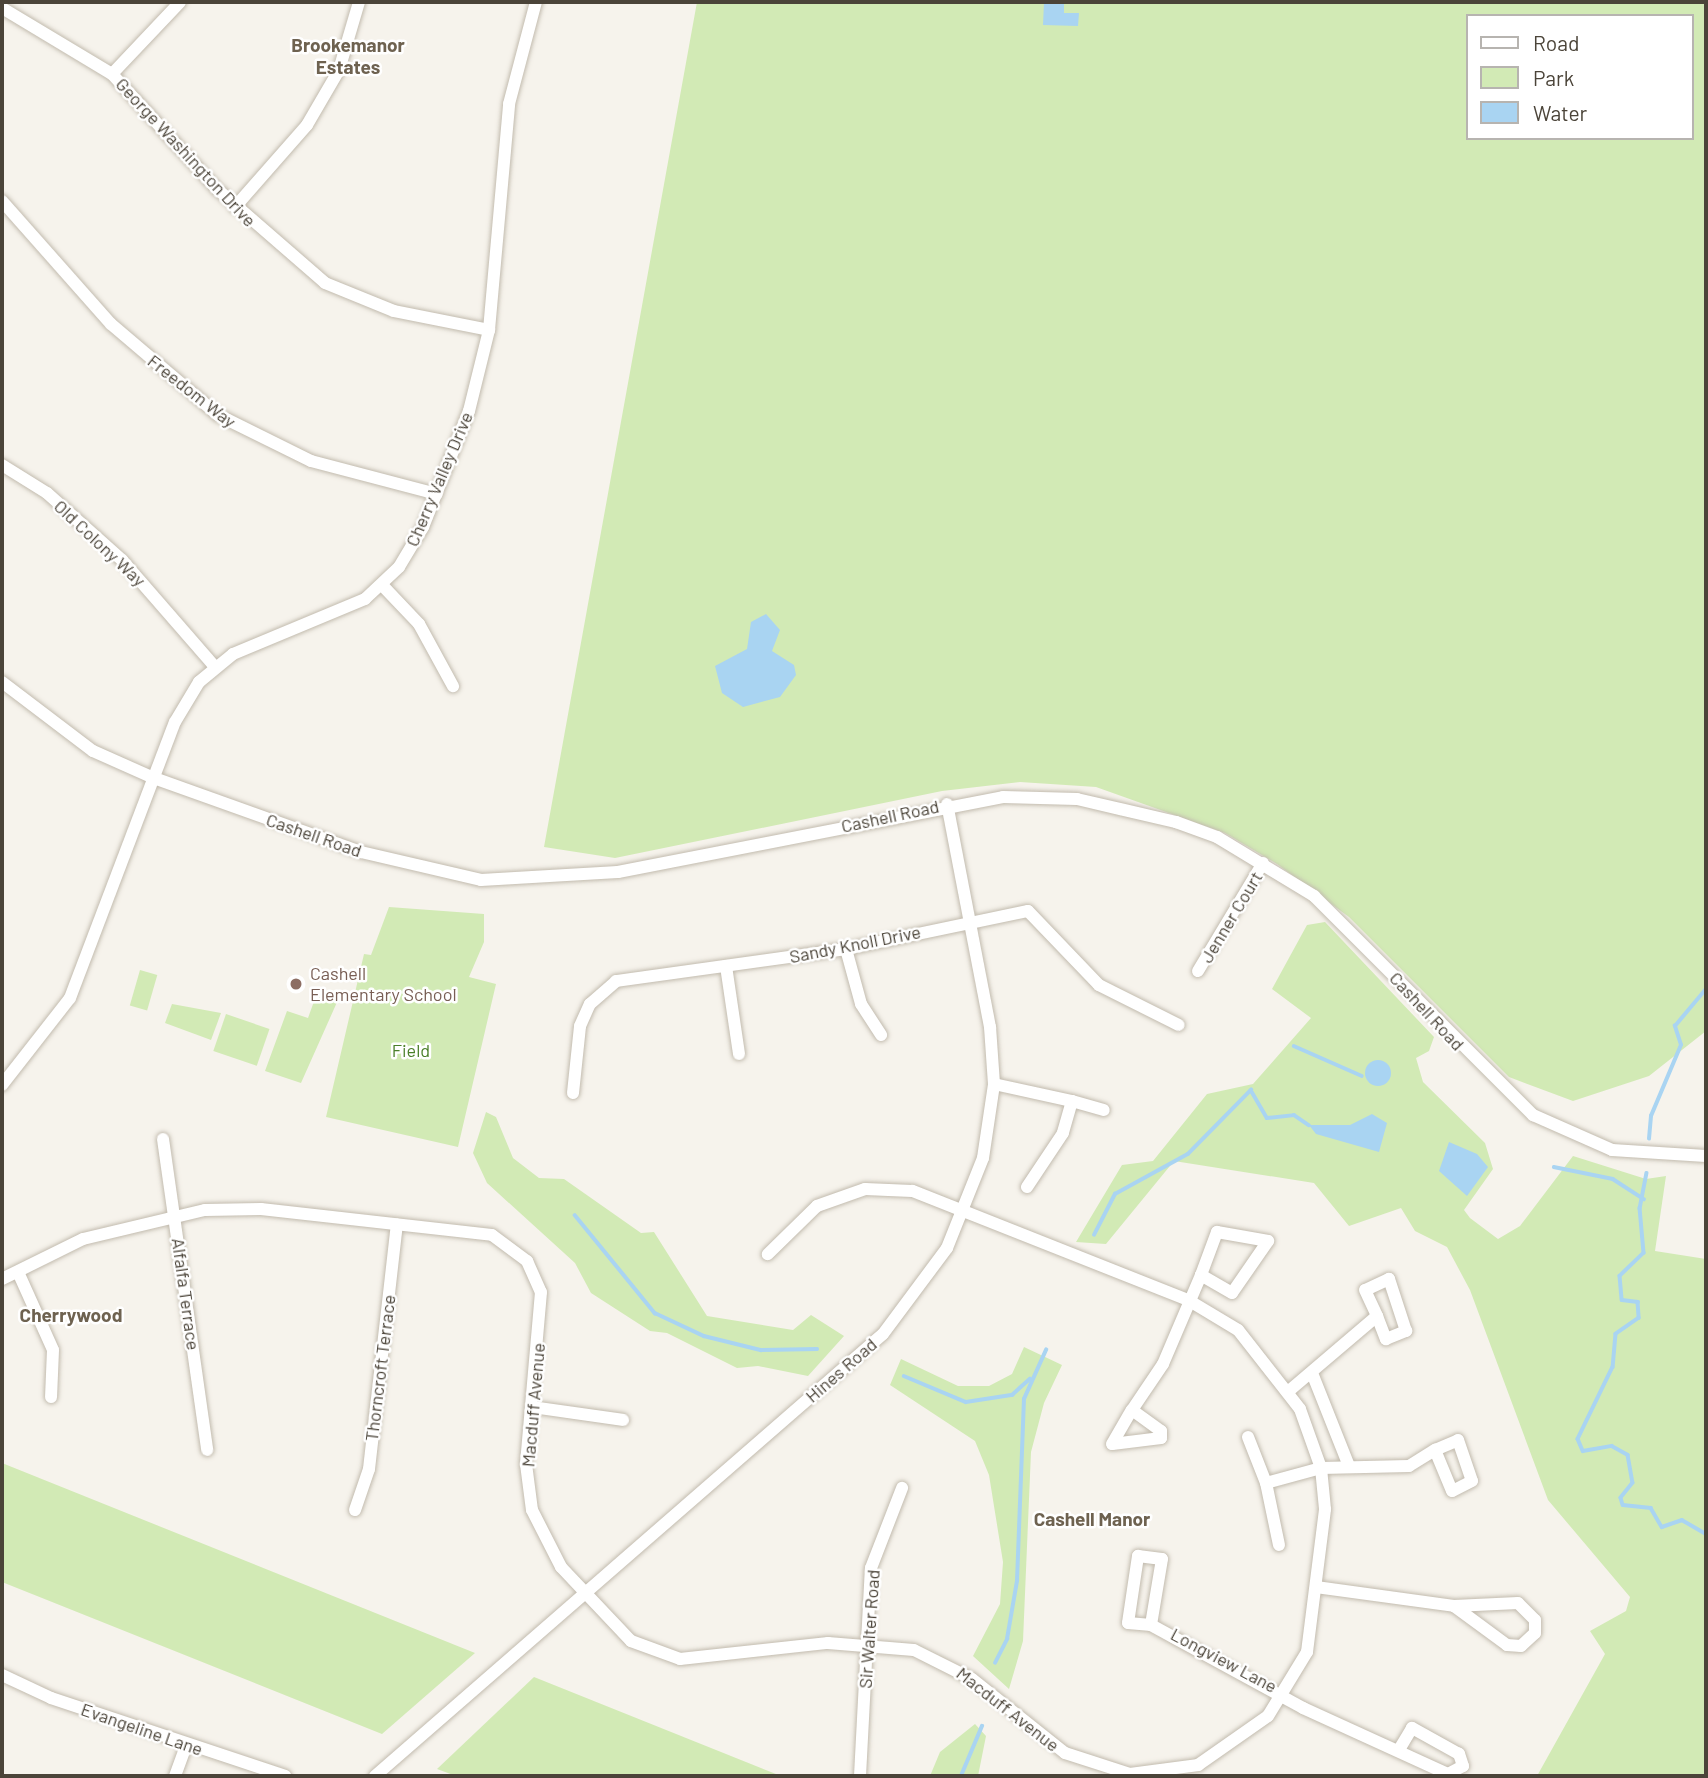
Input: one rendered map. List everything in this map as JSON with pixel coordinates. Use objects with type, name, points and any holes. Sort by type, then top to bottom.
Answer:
[{"type":"street","points":[[113,75],[180,2]]},
{"type":"street","points":[[235,208],[307,125],[339,70],[359,2]]},
{"type":"street","name":"Cherry Valley Drive","points":[[214,666],[344,612],[382,585],[411,549],[437,494],[469,411],[489,330],[509,104],[536,2]]},
{"type":"street","name":"George Washington Drive","points":[[2,8],[113,75],[235,208],[304,268],[347,295],[489,330]]},
{"type":"street","name":"Freedom Way","points":[[2,201],[111,324],[218,415],[311,461],[437,494]]},
{"type":"street","name":"Old Colony Way","points":[[2,465],[47,493],[122,560],[214,666]]},
{"type":"street","points":[[382,585],[419,624],[453,687]]},
{"type":"street","points":[[2,1085],[70,998],[185,704],[214,666]]},
{"type":"street","name":"Cashell Road","points":[[2,682],[93,751],[154,778],[361,852],[481,880],[618,872],[947,804],[1003,797],[1122,807],[1217,837],[1263,863],[1343,923],[1478,1067],[1533,1115],[1612,1150],[1706,1156]]},
{"type":"street","name":"Hines Road","points":[[375,1776],[883,1334],[928,1279],[965,1211],[983,1158],[994,1084],[970,920],[947,804]]},
{"type":"street","name":"Jenner Court","points":[[1198,971],[1263,863]]},
{"type":"street","name":"Sandy Knoll Drive","points":[[573,1093],[580,1026],[600,991],[636,974],[726,966],[846,949],[970,920],[1028,911],[1099,985],[1179,1025]]},
{"type":"street","points":[[846,949],[861,1004],[881,1035]]},
{"type":"street","points":[[726,966],[738,1054]]},
{"type":"street","points":[[994,1084],[1104,1110]]},
{"type":"street","points":[[1027,1187],[1063,1133],[1072,1101]]},
{"type":"street","name":"Alfalfa Terrace","points":[[163,1139],[206,1450]]},
{"type":"street","name":"Macduff Avenue","points":[[2,1279],[83,1239],[175,1214],[261,1209],[492,1235],[527,1261],[541,1292],[526,1464],[532,1510],[555,1558],[631,1642],[680,1659],[868,1642],[948,1664],[1043,1739],[1083,1762],[1130,1774],[1184,1773],[1239,1742],[1286,1693],[1307,1653],[1324,1522],[1321,1468],[1290,1390],[1238,1330],[1188,1300],[912,1191],[865,1189],[817,1206],[768,1254]]},
{"type":"street","name":"Thorncroft Terrace","points":[[355,1510],[369,1469],[397,1225]]},
{"type":"street","points":[[1132,1410],[1163,1364],[1217,1232],[1268,1241],[1232,1293],[1201,1275]]},
{"type":"street","points":[[18,1272],[53,1350],[51,1398]]},
{"type":"street","points":[[1389,1279],[1406,1331],[1386,1339],[1377,1317],[1365,1290],[1389,1279]]},
{"type":"street","points":[[1290,1390],[1377,1317]]},
{"type":"street","points":[[1312,1373],[1349,1466]]},
{"type":"street","points":[[532,1407],[623,1420]]},
{"type":"street","points":[[1248,1437],[1266,1483],[1279,1545]]},
{"type":"street","points":[[1266,1483],[1321,1468],[1409,1466],[1435,1450]]},
{"type":"street","name":"Sir Walter Road","points":[[860,1776],[871,1569],[902,1488]]},
{"type":"street","name":"Longview Lane","points":[[1151,1625],[1162,1559],[1138,1556],[1128,1623],[1151,1625],[1286,1693],[1303,1708],[1448,1774],[1463,1766],[1459,1754],[1412,1728],[1399,1750]]},
{"type":"street","points":[[1316,1587],[1454,1606],[1518,1603],[1535,1620],[1535,1633],[1521,1646],[1507,1645],[1454,1606]]},
{"type":"street","name":"Evangeline Lane","points":[[2,1675],[186,1746],[285,1776]]},
{"type":"street","points":[[175,1776],[186,1746]]},
{"type":"green space","points":[[697,2],[1706,2],[1706,1031],[1649,1076],[1573,1101],[1509,1077],[1349,917],[1277,864],[1225,833],[1096,787],[1020,782],[942,791],[615,858],[544,847]]},
{"type":"green space","name":"Field","points":[[389,907],[484,914],[484,942],[469,977],[496,984],[458,1147],[326,1117],[364,954],[371,955]]},
{"type":"green space","points":[[1325,922],[1434,1037],[1429,1051],[1416,1058],[1423,1082],[1485,1143],[1493,1169],[1464,1210],[1470,1218],[1498,1239],[1520,1226],[1573,1156],[1646,1179],[1666,1176],[1655,1251],[1706,1259],[1706,1776],[1537,1776],[1605,1654],[1590,1631],[1626,1611],[1630,1597],[1548,1500],[1470,1290],[1447,1247],[1415,1231],[1401,1208],[1349,1226],[1314,1183],[1174,1161],[1106,1244],[1076,1242],[1122,1165],[1153,1161],[1207,1094],[1253,1084],[1311,1018],[1272,989],[1307,925]]},
{"type":"green space","points":[[140,970],[157,975],[147,1011],[130,1006]]},
{"type":"green space","points":[[317,993],[338,1000],[301,1083],[265,1071],[287,1011],[308,1018]]},
{"type":"green space","points":[[172,1004],[221,1013],[211,1040],[165,1023]]},
{"type":"green space","points":[[226,1014],[269,1029],[257,1066],[213,1051]]},
{"type":"green space","points":[[486,1112],[496,1117],[513,1158],[539,1178],[564,1179],[641,1233],[654,1232],[707,1316],[793,1330],[811,1315],[844,1336],[808,1376],[758,1366],[737,1368],[667,1333],[650,1331],[591,1293],[575,1263],[487,1183],[473,1153]]},
{"type":"green space","points":[[1024,1347],[1062,1365],[1044,1403],[1031,1452],[1023,1641],[1009,1689],[973,1656],[1000,1604],[1003,1562],[989,1475],[975,1441],[890,1385],[901,1359],[958,1386],[989,1386],[1012,1374]]},
{"type":"green space","points":[[2,1463],[475,1653],[382,1734],[2,1582]]},
{"type":"green space","points":[[534,1677],[781,1776],[456,1776],[437,1769]]},
{"type":"green space","points":[[975,1724],[986,1736],[978,1776],[930,1776],[940,1752]]},
{"type":"water","points":[[1044,2],[1064,2],[1064,13],[1079,13],[1078,26],[1043,25]]},
{"type":"water","points":[[766,614],[780,630],[772,651],[794,665],[796,675],[780,697],[743,707],[722,693],[715,666],[747,649],[751,622]]},
{"type":"water","points":[[1378,1060],[1388,1063],[1391,1073],[1388,1083],[1378,1086],[1368,1083],[1365,1073],[1368,1063]]},
{"type":"water","points":[[1372,1114],[1387,1123],[1379,1152],[1316,1134],[1309,1125],[1350,1125]]},
{"type":"water","points":[[1449,1142],[1477,1154],[1488,1167],[1467,1196],[1439,1171]]},
{"type":"waterway","points":[[1649,1139],[1651,1116],[1681,1045],[1675,1026],[1706,989]]},
{"type":"waterway","points":[[1294,1046],[1362,1076]]},
{"type":"waterway","points":[[1094,1235],[1115,1194],[1188,1154],[1251,1090],[1267,1118],[1294,1115],[1309,1125]]},
{"type":"waterway","points":[[1554,1167],[1613,1179],[1644,1199]]},
{"type":"waterway","points":[[1647,1173],[1640,1208],[1644,1253],[1620,1276],[1622,1300],[1638,1302],[1639,1318],[1616,1334],[1613,1367],[1578,1439],[1583,1451],[1612,1446],[1628,1455],[1633,1483],[1621,1498],[1623,1505],[1651,1508],[1662,1527],[1682,1520],[1706,1534]]},
{"type":"waterway","points":[[575,1215],[655,1313],[704,1336],[761,1350],[817,1349]]},
{"type":"waterway","points":[[995,1663],[1007,1639],[1017,1581],[1024,1399],[1046,1350]]},
{"type":"waterway","points":[[904,1376],[966,1402],[1012,1395],[1030,1379]]},
{"type":"waterway","points":[[961,1776],[982,1726]]},
{"type":"place","name":"Cashell Elementary School","points":[[296,984]]},
{"type":"district","name":"Brookemanor Estates","points":[[348,56]]},
{"type":"district","name":"Cherrywood","points":[[71,1315]]},
{"type":"district","name":"Cashell Manor","points":[[1092,1519]]}]
